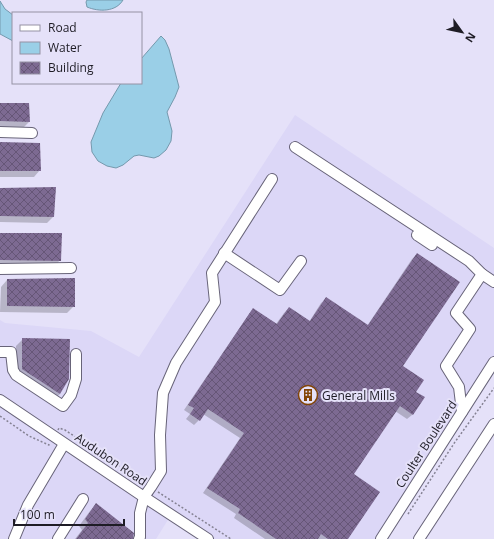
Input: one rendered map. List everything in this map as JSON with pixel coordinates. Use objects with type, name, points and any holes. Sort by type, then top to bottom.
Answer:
[{"type":"street","points":[[0,132],[32,132]]},
{"type":"street","points":[[295,148],[469,262],[481,275],[494,285]]},
{"type":"street","points":[[139,539],[140,513],[144,497],[161,471],[160,435],[163,394],[176,363],[215,302],[212,273],[272,179]]},
{"type":"street","points":[[417,235],[494,282]]},
{"type":"street","points":[[224,253],[280,290],[301,261]]},
{"type":"street","points":[[0,269],[70,268]]},
{"type":"street","points":[[462,412],[459,387],[446,366],[470,329],[456,314],[481,275]]},
{"type":"street","points":[[0,352],[11,352],[13,370],[16,375],[63,406],[71,395],[76,379],[76,354]]},
{"type":"street","name":"Coulter Boulevard","points":[[381,539],[494,362]]},
{"type":"street","name":"Audubon Road","points":[[0,400],[208,539]]},
{"type":"street","points":[[419,539],[494,424]]},
{"type":"street","points":[[14,539],[28,505],[64,444]]},
{"type":"street","points":[[58,539],[83,499]]},
{"type":"path","points":[[404,520],[455,442],[494,388]]},
{"type":"shaded area","points":[[295,115],[494,248],[494,362],[380,539],[208,539],[171,515],[156,539],[0,539],[0,320],[5,323],[91,331],[139,357]]},
{"type":"water","points":[[87,0],[123,0],[112,9],[97,10],[87,7]]},
{"type":"water","points":[[0,1],[5,9],[12,14],[12,40],[0,34]]},
{"type":"water","points":[[161,36],[165,40],[169,49],[179,87],[167,112],[172,131],[171,141],[166,150],[154,158],[139,155],[134,156],[123,165],[116,168],[107,166],[98,161],[92,152],[91,142],[103,113],[120,84],[142,84],[142,58]]},
{"type":"building","points":[[0,103],[29,103],[30,122],[0,121]]},
{"type":"building","points":[[0,142],[40,143],[41,171],[0,171]]},
{"type":"building","points":[[56,187],[54,217],[0,216],[0,188]]},
{"type":"building","points":[[0,233],[62,233],[61,261],[0,260]]},
{"type":"building","name":"General Mills","points":[[417,253],[460,282],[403,366],[424,380],[416,392],[425,397],[413,415],[400,406],[354,474],[380,492],[348,539],[328,539],[321,534],[318,539],[276,539],[238,513],[240,509],[207,488],[244,433],[208,409],[200,421],[190,414],[194,408],[188,405],[253,308],[277,324],[289,307],[310,321],[326,297],[368,325]]},
{"type":"building","points":[[75,278],[75,307],[7,306],[7,279]]},
{"type":"building","points":[[22,338],[70,339],[69,379],[60,394],[22,369]]},
{"type":"building","points":[[96,503],[134,533],[133,539],[76,539],[88,523],[85,519]]},
{"type":"place","name":"General Mills","points":[[308,395]]}]
